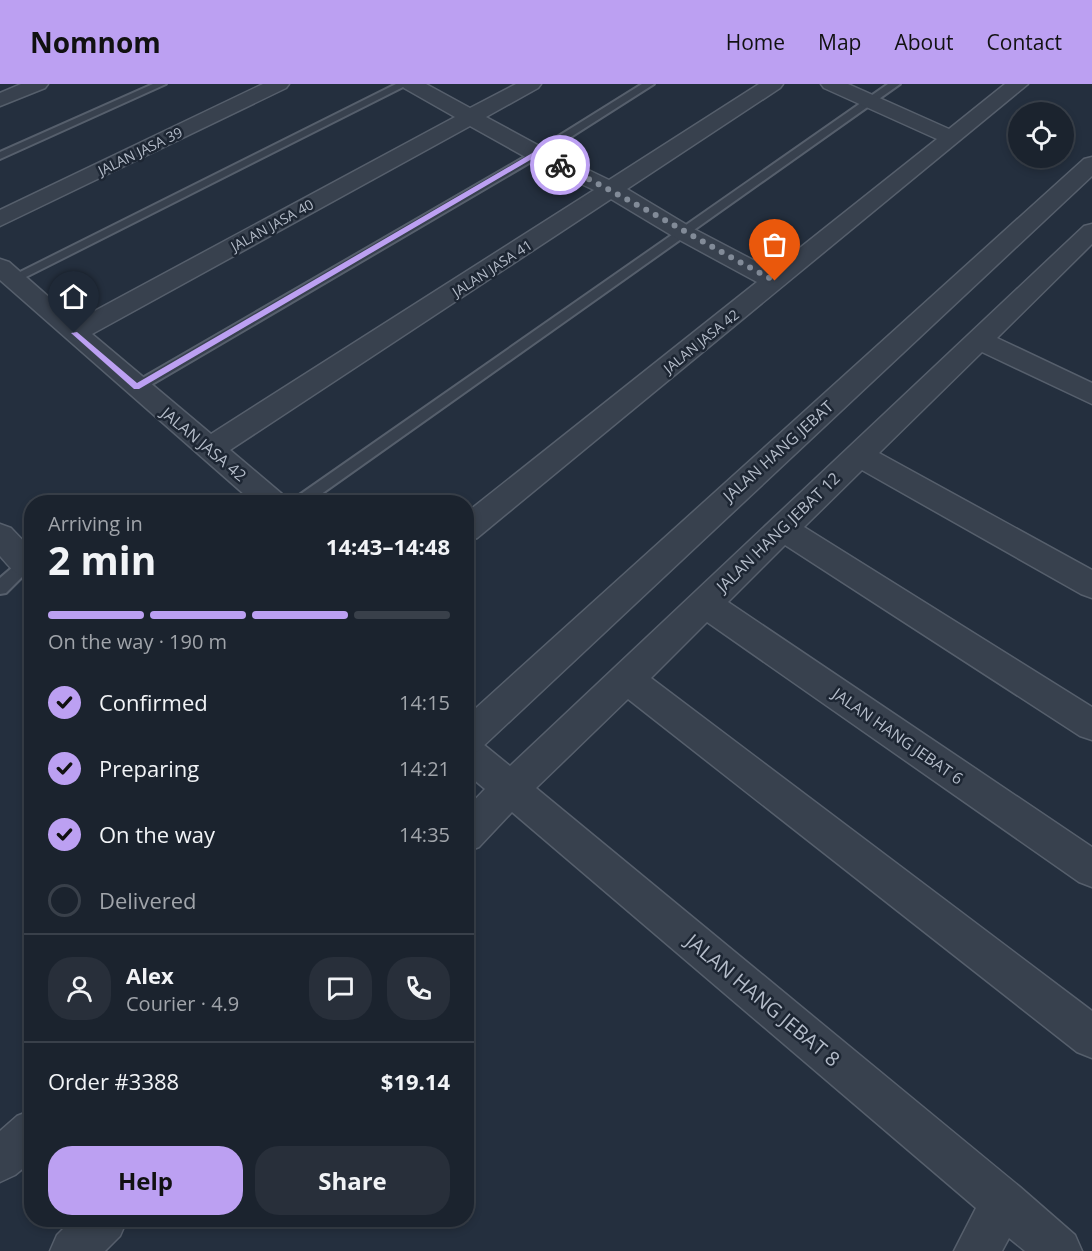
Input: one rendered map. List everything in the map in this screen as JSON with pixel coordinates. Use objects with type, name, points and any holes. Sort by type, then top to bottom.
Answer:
[{"type":"street","points":[[0,100],[38,84]]},
{"type":"street","name":"JALAN JASA 39","points":[[0,219],[279,84]]},
{"type":"street","points":[[411,84],[537,154],[612,190],[684,233],[775,281]]},
{"type":"street","name":"JALAN JASA 40","points":[[74,333],[531,84]]},
{"type":"street","name":"JALAN JASA 41","points":[[210,449],[773,84]]},
{"type":"street","points":[[831,84],[950,137]]},
{"type":"street","name":"JALAN JASA 42","points":[[474,524],[1018,84]]},
{"type":"street","name":"JALAN HANG JEBAT","points":[[474,732],[1092,164]]},
{"type":"street","name":"JALAN HANG JEBAT 12","points":[[474,827],[511,788],[858,455],[979,340],[1088,242]]},
{"type":"street","name":"JALAN JASA 42","points":[[7,272],[74,333],[264,495]]},
{"type":"street","points":[[979,340],[1092,394]]},
{"type":"street","points":[[858,455],[1092,585]]},
{"type":"street","points":[[782,528],[1092,725]]},
{"type":"street","points":[[0,536],[24,562]]},
{"type":"street","name":"JALAN HANG JEBAT 6","points":[[704,603],[1092,869]]},
{"type":"street","points":[[627,679],[1092,1037]]},
{"type":"street","name":"JALAN HANG JEBAT 8","points":[[474,758],[1059,1251]]},
{"type":"street","points":[[0,1160],[24,1138]]},
{"type":"street","points":[[977,1251],[1004,1203]]},
{"type":"lane","points":[[0,156],[161,84]]},
{"type":"lane","points":[[7,272],[404,84]]},
{"type":"lane","points":[[137,387],[537,154],[649,84]]},
{"type":"lane","points":[[310,495],[895,84]]},
{"type":"lane","points":[[0,588],[24,566]]},
{"type":"way so far","points":[[560,165],[612,190],[684,233],[775,281]]},
{"type":"route","points":[[74,333],[137,387],[537,154],[560,165]]}]
